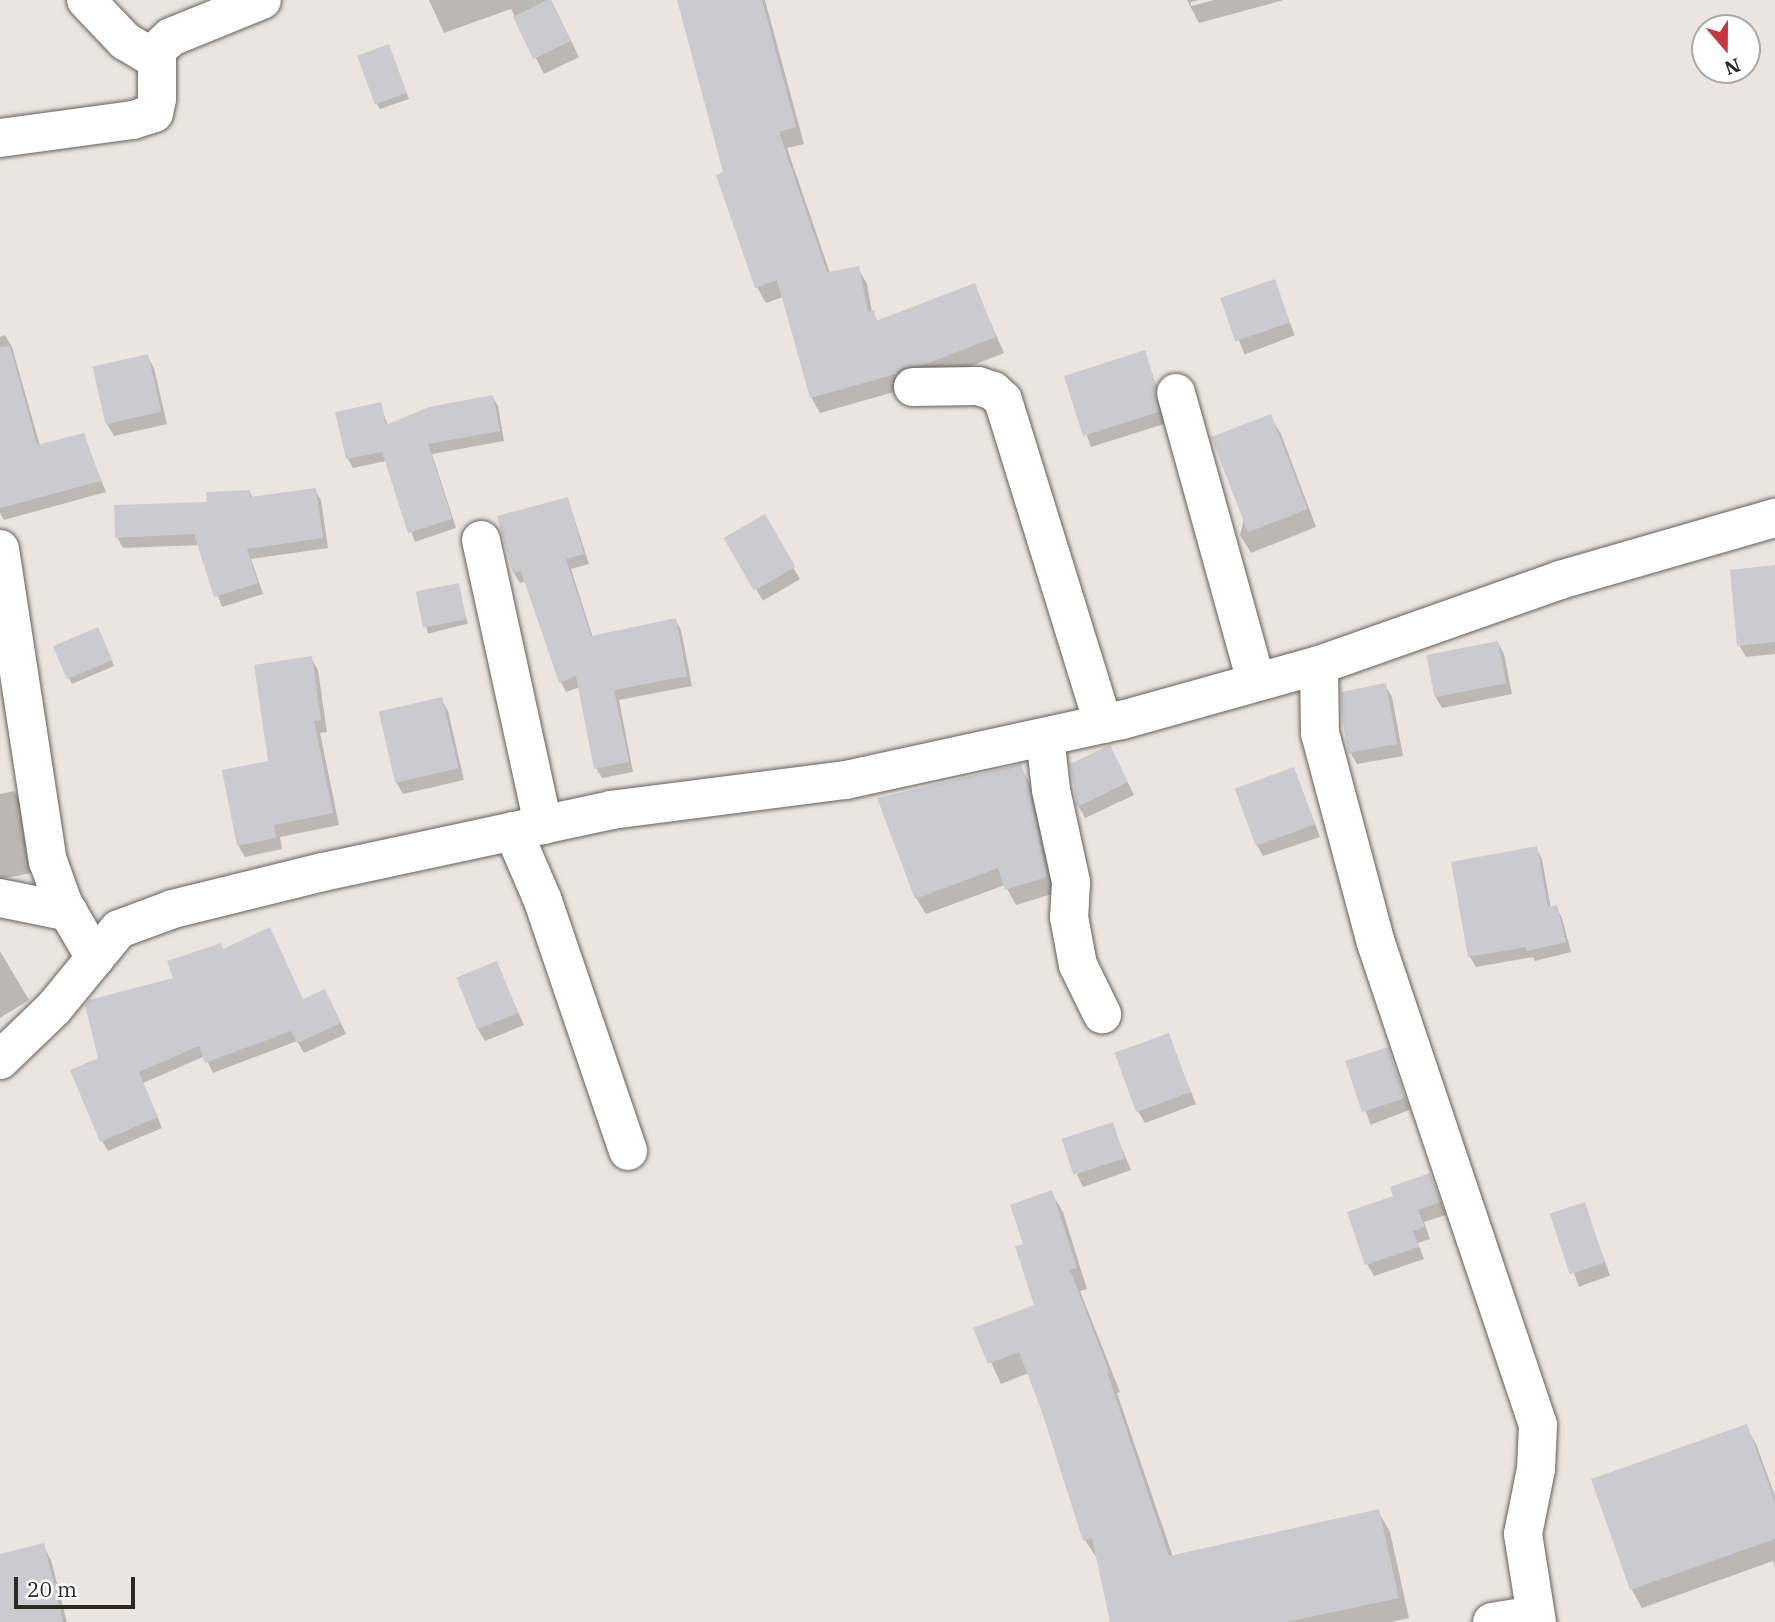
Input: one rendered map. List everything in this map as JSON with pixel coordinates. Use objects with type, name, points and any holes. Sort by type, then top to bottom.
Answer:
[{"type":"street","points":[[86,0],[125,41],[157,60]]},
{"type":"street","points":[[0,138],[133,120],[154,113],[157,50],[171,37],[262,0]]},
{"type":"street","points":[[913,387],[978,386],[993,391],[1003,400],[1103,724]]},
{"type":"street","points":[[1176,393],[1256,681]]},
{"type":"street","points":[[0,1060],[54,1008],[119,929],[173,909],[611,810],[846,780],[1103,724],[1319,665],[1560,580],[1775,518]]},
{"type":"street","points":[[481,540],[528,828],[543,901],[628,1151]]},
{"type":"street","points":[[0,550],[48,862],[69,912],[95,958]]},
{"type":"street","points":[[1319,665],[1320,733],[1376,943],[1538,1425],[1536,1469],[1523,1534],[1535,1618],[1492,1622]]},
{"type":"street","points":[[1045,737],[1051,790],[1071,882],[1069,917],[1078,965],[1102,1014]]},
{"type":"street","points":[[0,898],[69,912]]},
{"type":"building","points":[[551,0],[571,41],[533,59],[513,17]]},
{"type":"building","points":[[677,0],[762,0],[796,127],[779,132],[827,272],[859,266],[868,312],[874,310],[876,321],[975,283],[996,337],[923,365],[902,368],[896,374],[810,398],[777,280],[755,288],[716,175],[723,172]]},
{"type":"building","points":[[389,44],[407,93],[375,104],[357,56]]},
{"type":"building","points":[[1275,279],[1290,322],[1235,341],[1220,298]]},
{"type":"building","points":[[10,346],[37,445],[84,433],[101,481],[0,508],[0,347]]},
{"type":"building","points":[[1145,350],[1156,385],[1159,412],[1083,436],[1064,376]]},
{"type":"building","points":[[148,354],[161,411],[106,424],[92,367]]},
{"type":"building","points":[[493,395],[500,431],[428,444],[452,519],[408,533],[382,452],[346,459],[335,412],[381,402],[386,425],[429,407]]},
{"type":"building","points":[[1271,414],[1308,509],[1248,532],[1211,437]]},
{"type":"building","points":[[316,488],[323,538],[247,549],[258,583],[214,597],[194,534],[115,538],[114,505],[207,502],[206,492],[250,490],[250,497]]},
{"type":"building","points":[[568,497],[584,554],[566,559],[591,636],[676,618],[687,676],[614,690],[629,762],[594,769],[576,676],[559,683],[521,571],[513,573],[497,516]]},
{"type":"building","points":[[765,514],[796,567],[754,591],[723,538]]},
{"type":"building","points":[[1775,565],[1775,642],[1737,646],[1730,570]]},
{"type":"building","points":[[459,583],[466,619],[423,628],[416,591]]},
{"type":"building","points":[[98,627],[112,660],[67,679],[53,646]]},
{"type":"building","points":[[1498,641],[1506,683],[1435,697],[1426,655]]},
{"type":"building","points":[[312,656],[321,720],[314,721],[333,813],[274,825],[276,838],[237,846],[222,770],[268,761],[254,665]]},
{"type":"building","points":[[1386,683],[1397,744],[1348,753],[1341,692]]},
{"type":"building","points":[[442,697],[458,768],[395,783],[379,712]]},
{"type":"building","points":[[1110,745],[1128,782],[1077,807],[1070,764]]},
{"type":"building","points":[[1021,764],[1028,784],[1047,877],[1005,890],[998,868],[915,899],[877,798]]},
{"type":"building","points":[[1294,767],[1315,824],[1256,846],[1235,789]]},
{"type":"building","points":[[1537,846],[1548,907],[1557,905],[1566,942],[1527,951],[1526,947],[1468,957],[1451,862]]},
{"type":"building","points":[[270,927],[303,999],[325,989],[341,1023],[297,1043],[291,1031],[205,1063],[199,1046],[139,1072],[158,1117],[100,1142],[70,1070],[98,1058],[85,1005],[89,1000],[173,978],[167,961],[221,943],[223,949]]},
{"type":"building","points":[[497,961],[518,1013],[477,1029],[456,977]]},
{"type":"building","points":[[1169,1033],[1191,1092],[1136,1112],[1114,1053]]},
{"type":"building","points":[[1388,1047],[1405,1098],[1362,1112],[1345,1061]]},
{"type":"building","points":[[1113,1122],[1125,1158],[1073,1175],[1062,1139]]},
{"type":"building","points":[[1430,1173],[1440,1202],[1418,1210],[1425,1227],[1413,1231],[1419,1247],[1365,1265],[1347,1212],[1393,1196],[1390,1187]]},
{"type":"building","points":[[1052,1190],[1077,1268],[1070,1270],[1109,1371],[1107,1372],[1169,1556],[1379,1509],[1399,1598],[1287,1622],[1110,1622],[1092,1538],[1083,1541],[1042,1412],[1019,1352],[988,1364],[973,1328],[1034,1305],[1015,1246],[1023,1244],[1010,1205]]},
{"type":"building","points":[[1585,1202],[1605,1263],[1570,1274],[1550,1213]]},
{"type":"building","points":[[1747,1424],[1775,1502],[1775,1539],[1630,1590],[1591,1479]]},
{"type":"building","points":[[44,1543],[63,1622],[0,1622],[0,1554]]}]
